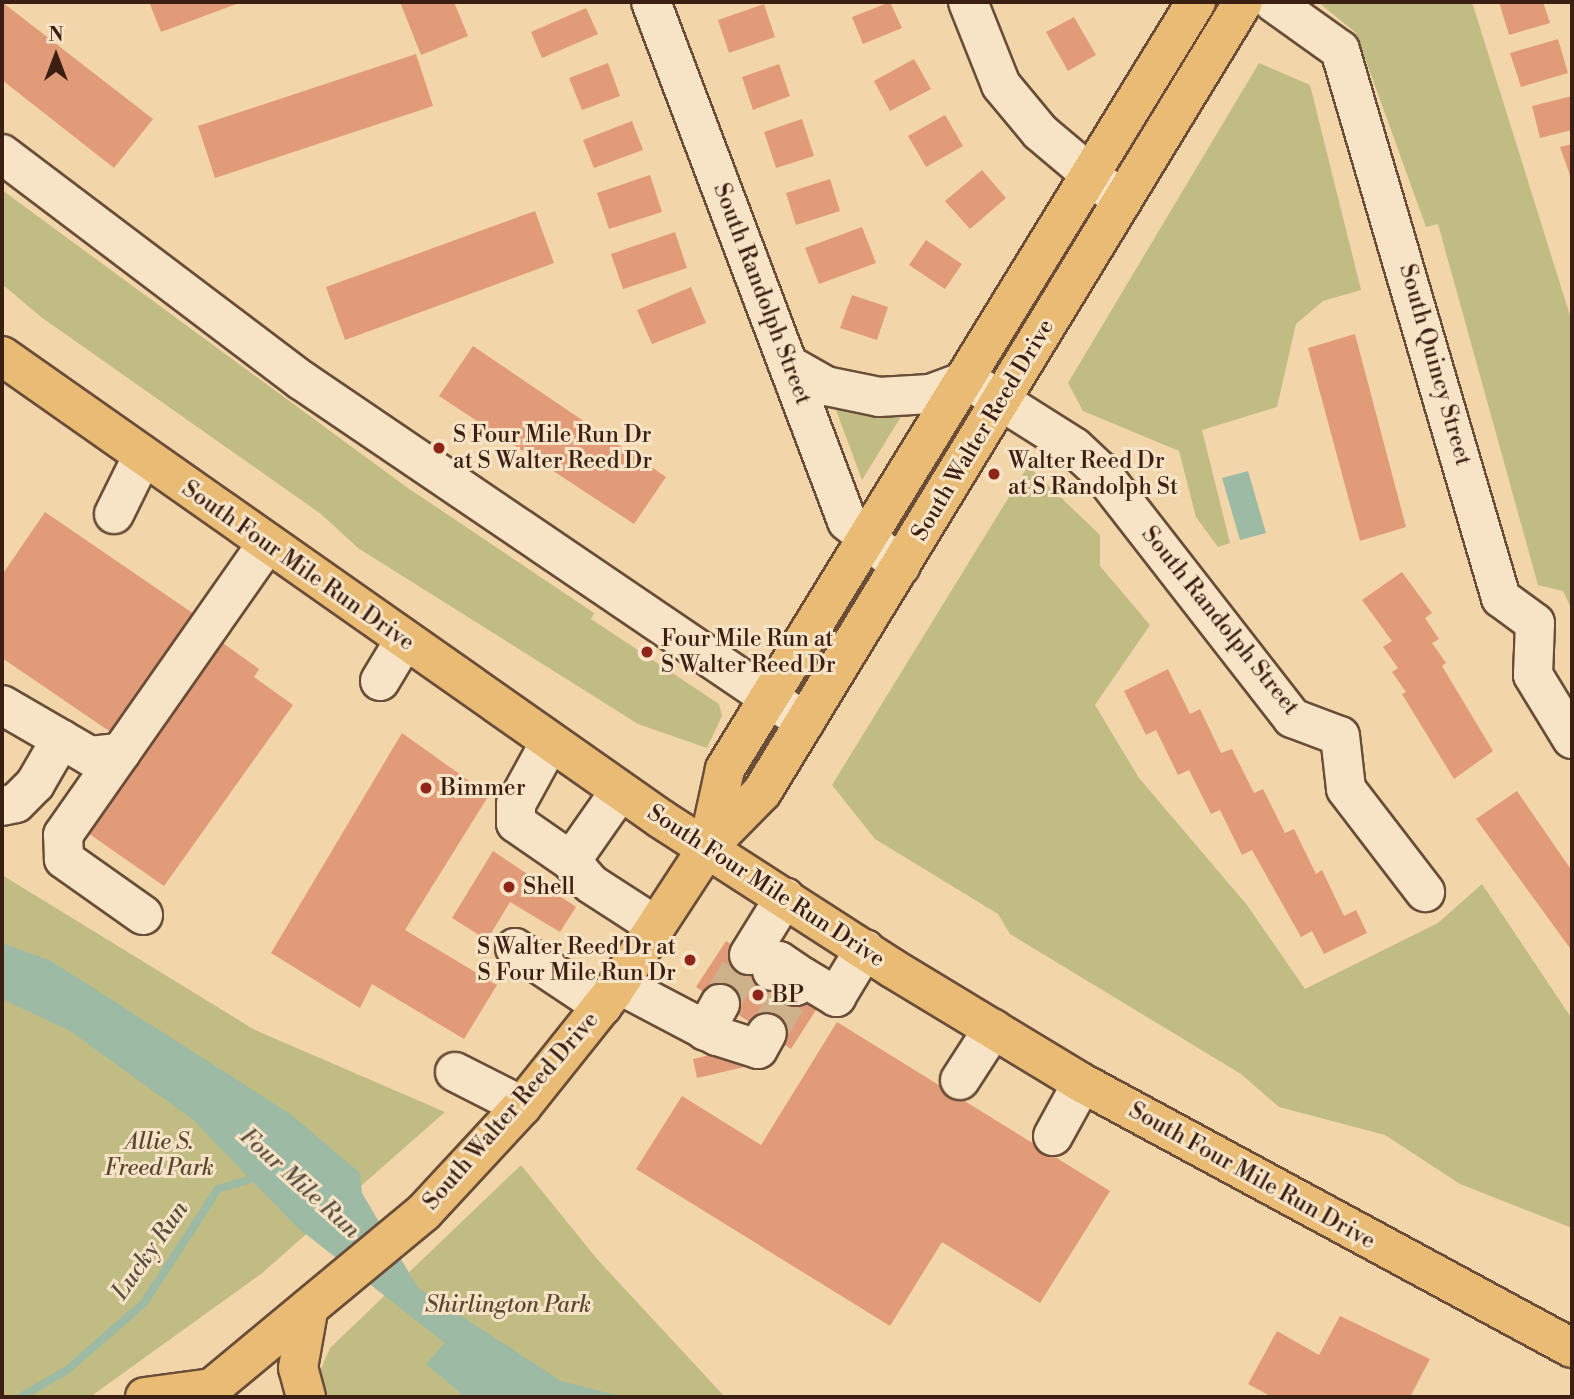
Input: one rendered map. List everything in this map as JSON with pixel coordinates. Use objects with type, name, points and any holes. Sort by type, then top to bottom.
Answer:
[{"type":"main road","name":"South Walter Reed Drive","points":[[708,846],[725,769],[968,380],[1196,2]]},
{"type":"main road","name":"South Walter Reed Drive","points":[[145,1397],[210,1395],[305,1316],[424,1212],[486,1148],[610,995],[708,846],[762,792],[1243,2]]},
{"type":"main road","name":"South Four Mile Run Drive","points":[[2,356],[266,545],[550,742],[865,949],[1082,1083],[1572,1348]]},
{"type":"main road","points":[[305,1316],[298,1368],[306,1397]]},
{"type":"street","name":"South Randolph Street","points":[[651,2],[847,521],[866,543],[900,566]]},
{"type":"street","points":[[968,2],[1002,85],[1040,132],[1122,201]]},
{"type":"street","name":"South Quincy Street","points":[[1273,2],[1340,50],[1501,598],[1535,623],[1533,675],[1572,739]]},
{"type":"street","points":[[2,154],[301,380],[805,722]]},
{"type":"street","points":[[789,365],[826,386],[879,397],[930,394],[968,380]]},
{"type":"street","name":"South Randolph Street","points":[[968,380],[1100,471],[1293,718],[1340,736],[1346,789],[1425,892]]},
{"type":"street","points":[[114,514],[142,457]]},
{"type":"street","points":[[143,915],[64,859],[63,835],[71,817],[121,753],[266,545]]},
{"type":"street","points":[[380,681],[404,641]]},
{"type":"street","points":[[2,705],[90,756],[121,753]]},
{"type":"street","points":[[2,806],[16,803],[35,784],[61,740]]},
{"type":"street","points":[[550,742],[516,804],[516,822],[571,860],[591,884],[656,926]]},
{"type":"street","points":[[571,860],[620,790]]},
{"type":"street","points":[[785,897],[775,966],[836,997],[865,949]]},
{"type":"street","points":[[515,948],[610,995],[732,1025]]},
{"type":"street","points":[[960,1080],[993,1029]]},
{"type":"street","points":[[455,1072],[522,1106]]},
{"type":"street","points":[[1053,1136],[1082,1083]]},
{"type":"green space","points":[[1213,2],[1224,7],[1144,139],[1134,133]]},
{"type":"green space","points":[[1318,2],[1472,2],[1572,322],[1572,610],[1563,591],[1538,585],[1438,224],[1426,227],[1356,33]]},
{"type":"green space","points":[[1259,63],[1310,85],[1361,290],[1323,301],[1296,324],[1277,407],[1202,430],[1230,543],[1218,547],[1196,517],[1179,451],[1083,411],[1068,383]]},
{"type":"green space","points":[[2,190],[405,486],[594,613],[591,619],[719,704],[722,716],[707,748],[638,724],[358,548],[321,514],[41,317],[2,284]]},
{"type":"green space","points":[[1075,232],[1085,238],[1007,365],[998,359]]},
{"type":"green space","points":[[838,405],[902,415],[862,480],[836,410]]},
{"type":"green space","points":[[950,435],[961,443],[914,519],[903,511]]},
{"type":"green space","points":[[1028,466],[1100,535],[1100,566],[1150,625],[1095,705],[1139,778],[1247,905],[1305,989],[1438,923],[1482,884],[1572,1019],[1572,1228],[1460,1184],[1385,1135],[1279,1107],[1241,1074],[1010,934],[998,914],[875,839],[832,785]]},
{"type":"green space","points":[[859,581],[871,587],[830,657],[821,652],[828,632]]},
{"type":"green space","name":"Allie S. Freed Park","points":[[2,875],[255,1030],[445,1112],[261,1274],[90,1397],[2,1397]]},
{"type":"green space","name":"Shirlington Park","points":[[521,1165],[597,1259],[725,1397],[320,1397],[320,1371],[330,1348]]},
{"type":"water","points":[[1248,471],[1266,533],[1240,540],[1222,478]]},
{"type":"water","name":"Four Mile Run","points":[[2,943],[51,961],[289,1113],[360,1173],[362,1193],[418,1288],[561,1381],[624,1397],[465,1397],[426,1364],[445,1343],[298,1228],[192,1119],[70,1031],[2,999]]},
{"type":"building","points":[[2,2],[153,119],[114,168],[2,80]]},
{"type":"building","points":[[149,2],[242,2],[161,32]]},
{"type":"building","points":[[400,2],[454,2],[468,36],[421,55]]},
{"type":"building","points":[[890,2],[902,28],[863,44],[852,17]]},
{"type":"building","points":[[1499,2],[1543,2],[1550,23],[1509,35]]},
{"type":"building","points":[[764,4],[775,37],[729,53],[718,20]]},
{"type":"building","points":[[586,8],[598,34],[542,58],[531,32]]},
{"type":"building","points":[[1074,17],[1096,55],[1068,71],[1046,32]]},
{"type":"building","points":[[1558,39],[1568,73],[1521,87],[1510,53]]},
{"type":"building","points":[[416,54],[433,106],[215,178],[198,126]]},
{"type":"building","points":[[914,59],[931,89],[890,111],[874,81]]},
{"type":"building","points":[[608,63],[620,96],[582,110],[569,78]]},
{"type":"building","points":[[779,64],[790,96],[753,110],[742,77]]},
{"type":"building","points":[[1572,96],[1572,130],[1540,138],[1532,106]]},
{"type":"building","points":[[945,115],[963,146],[926,167],[908,136]]},
{"type":"building","points":[[802,119],[814,156],[776,168],[764,132]]},
{"type":"building","points":[[632,121],[643,150],[594,168],[583,140]]},
{"type":"building","points":[[1572,144],[1572,181],[1560,147]]},
{"type":"building","points":[[982,170],[1006,198],[970,229],[945,201]]},
{"type":"building","points":[[650,175],[662,212],[609,229],[597,193]]},
{"type":"building","points":[[830,179],[840,211],[796,225],[786,193]]},
{"type":"building","points":[[535,211],[554,263],[345,340],[326,287]]},
{"type":"building","points":[[862,227],[876,263],[819,284],[805,248]]},
{"type":"building","points":[[675,232],[687,268],[623,289],[611,254]]},
{"type":"building","points":[[926,240],[962,264],[945,289],[909,265]]},
{"type":"building","points":[[691,287],[706,323],[652,344],[637,310]]},
{"type":"building","points":[[852,295],[888,307],[877,340],[840,328]]},
{"type":"building","points":[[1355,334],[1406,527],[1360,541],[1308,348]]},
{"type":"building","points":[[473,346],[666,477],[634,524],[439,396]]},
{"type":"building","points":[[45,512],[194,614],[112,733],[2,658],[2,575]]},
{"type":"building","points":[[1402,572],[1432,613],[1425,618],[1439,639],[1432,643],[1446,663],[1442,666],[1493,751],[1454,779],[1402,694],[1406,692],[1392,672],[1398,668],[1383,647],[1392,641],[1362,600]]},
{"type":"building","points":[[220,641],[259,669],[254,677],[293,705],[164,886],[85,831]]},
{"type":"building","points":[[1168,669],[1190,714],[1200,709],[1221,753],[1232,749],[1254,793],[1263,789],[1285,833],[1294,829],[1316,874],[1322,870],[1344,916],[1356,910],[1367,933],[1324,954],[1312,931],[1301,937],[1252,850],[1242,855],[1220,810],[1211,814],[1189,770],[1178,775],[1156,730],[1146,735],[1124,691]]},
{"type":"building","points":[[402,733],[489,795],[405,930],[497,985],[464,1039],[372,984],[360,1008],[271,953]]},
{"type":"building","points":[[1517,791],[1572,871],[1572,951],[1476,819]]},
{"type":"building","name":"Shell","points":[[493,851],[576,907],[560,932],[510,902],[487,940],[452,918]]},
{"type":"building","name":"BP","points":[[726,941],[821,1002],[791,1049],[696,987]]},
{"type":"building","points":[[837,1022],[1110,1191],[1040,1303],[942,1242],[890,1326],[636,1169],[682,1096],[761,1145]]},
{"type":"building","points":[[740,1048],[744,1067],[697,1078],[693,1059]]},
{"type":"building","points":[[1340,1316],[1430,1359],[1410,1397],[1272,1397],[1248,1384],[1277,1331],[1319,1355]]},
{"type":"waterway","name":"Lucky Run","points":[[21,1397],[67,1370],[144,1303],[218,1189],[258,1177]]},
{"type":"tunnel","points":[[720,1004],[749,955]]},
{"type":"tunnel","points":[[767,1033],[796,986]]},
{"type":"place","name":"S Four Mile Run Dr at S Walter Reed Dr","points":[[439,448]]},
{"type":"place","name":"Walter Reed Dr at S Randolph St","points":[[994,474]]},
{"type":"place","name":"Four Mile Run at S Walter Reed Dr","points":[[647,652]]},
{"type":"place","name":"Bimmer","points":[[426,788]]},
{"type":"place","name":"Shell","points":[[509,887]]},
{"type":"place","name":"S Walter Reed Dr at S Four Mile Run Dr","points":[[690,960]]},
{"type":"place","name":"BP","points":[[758,995]]}]
